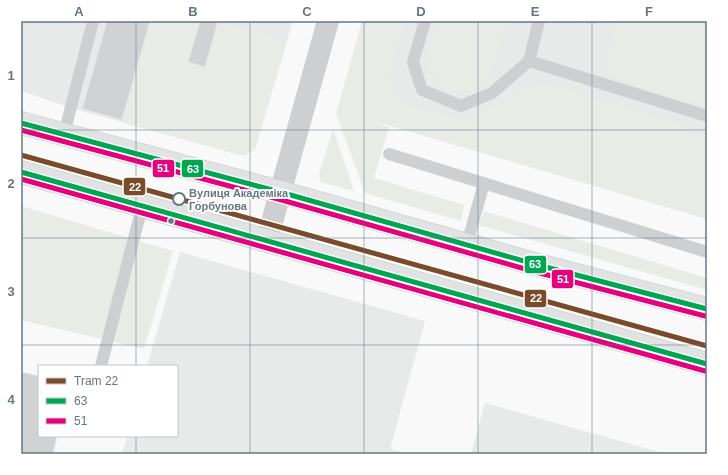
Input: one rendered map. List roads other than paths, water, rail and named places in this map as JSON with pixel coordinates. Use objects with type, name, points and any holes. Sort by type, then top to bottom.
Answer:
[{"type":"main road","points":[[21,123],[280,192],[538,265],[707,309]]},
{"type":"main road","points":[[21,172],[707,364]]},
{"type":"street","points":[[267,240],[328,21]]},
{"type":"lane","points":[[64,134],[93,21]]},
{"type":"lane","points":[[425,21],[413,62],[422,90],[460,106],[492,93],[529,61],[539,21]]},
{"type":"lane","points":[[529,61],[707,116]]},
{"type":"lane","points":[[389,154],[707,252]]},
{"type":"lane","points":[[467,244],[484,184]]},
{"type":"lane","points":[[101,365],[142,207]]},
{"type":"tram line","name":"22","points":[[21,155],[707,346]]},
{"type":"place","name":"Вулиця Академіка Горбунова","points":[[179,199]]}]
